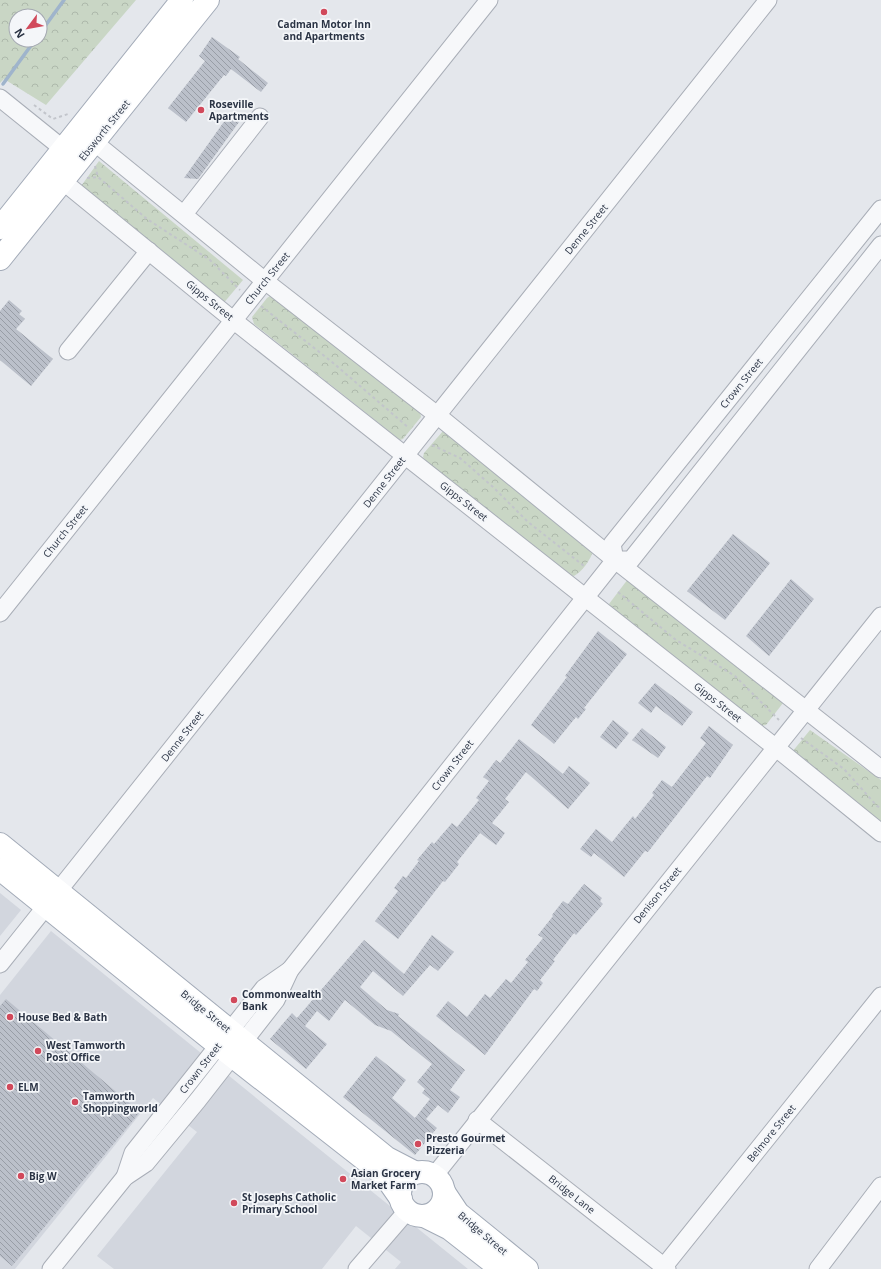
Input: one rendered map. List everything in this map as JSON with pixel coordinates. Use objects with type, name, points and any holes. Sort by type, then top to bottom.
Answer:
[{"type":"main road","name":"Ebsworth Street","points":[[76,156],[182,0]]},
{"type":"main road","name":"Ebsworth Street","points":[[0,228],[55,175],[94,142],[208,0]]},
{"type":"main road","name":"Ebsworth Street","points":[[0,259],[55,175]]},
{"type":"main road","name":"Bridge Street","points":[[0,844],[53,899],[231,1043],[378,1170],[411,1209],[450,1229],[501,1269]]},
{"type":"main road","name":"Bridge Street","points":[[0,869],[53,899]]},
{"type":"main road","name":"Bridge Street","points":[[231,1043],[387,1158],[431,1180],[458,1213],[527,1269]]},
{"type":"main road","points":[[431,1180],[443,1198],[438,1209],[411,1209],[400,1193],[403,1181],[431,1180]]},
{"type":"street","name":"Church Street","points":[[0,612],[489,0]]},
{"type":"street","name":"Denne Street","points":[[0,964],[768,0]]},
{"type":"street","points":[[0,98],[76,156]]},
{"type":"street","points":[[184,214],[260,117]]},
{"type":"street","points":[[94,142],[265,281],[437,415],[615,560],[881,770]]},
{"type":"street","name":"Gipps Street","points":[[55,175],[233,320],[775,747],[881,833]]},
{"type":"street","name":"Crown Street","points":[[50,1269],[125,1177],[146,1163],[231,1043],[276,1000],[290,970],[615,560],[612,544],[881,209]]},
{"type":"street","points":[[615,560],[631,560],[881,245]]},
{"type":"street","points":[[68,351],[148,251]]},
{"type":"street","name":"Denison Street","points":[[431,1180],[477,1120],[881,616]]},
{"type":"street","name":"Belmore Street","points":[[664,1268],[881,996]]},
{"type":"street","name":"Bridge Lane","points":[[477,1120],[664,1268]]},
{"type":"street","points":[[818,1269],[881,1186]]},
{"type":"street","points":[[358,1269],[411,1209]]},
{"type":"path","points":[[76,156],[147,219],[210,260],[251,298],[332,362],[420,436],[432,444],[460,458],[493,487],[528,522],[584,566]]},
{"type":"path","points":[[618,592],[676,640],[735,676],[789,729],[844,769],[877,806],[881,808]]},
{"type":"shaded area","points":[[0,893],[21,910],[0,936]]},
{"type":"shaded area","points":[[51,931],[468,1269],[395,1269],[401,1262],[356,1226],[322,1269],[114,1269],[97,1256],[197,1132],[153,1098],[15,1269],[0,1269],[0,995]]},
{"type":"green space","points":[[0,0],[136,0],[46,105],[4,79],[0,83]]},
{"type":"green space","points":[[99,161],[243,280],[222,305],[79,189]]},
{"type":"green space","points":[[273,294],[420,411],[421,417],[403,439],[400,440],[254,324],[252,317],[267,298]]},
{"type":"green space","points":[[443,431],[593,551],[580,572],[574,576],[567,573],[426,461],[423,457],[424,453]]},
{"type":"green space","points":[[628,579],[782,698],[783,703],[766,725],[760,726],[614,611],[609,604]]},
{"type":"green space","points":[[810,730],[881,780],[881,824],[788,757]]},
{"type":"building","points":[[212,37],[240,57],[238,59],[268,83],[261,92],[231,69],[226,76],[224,75],[186,122],[168,108],[205,61],[199,56]]},
{"type":"building","points":[[244,115],[198,179],[184,178],[228,116]]},
{"type":"building","points":[[9,300],[22,311],[19,314],[25,319],[16,329],[53,359],[31,386],[0,360],[0,311]]},
{"type":"building","points":[[733,534],[770,563],[725,620],[687,591]]},
{"type":"building","points":[[791,579],[814,599],[769,656],[746,636]]},
{"type":"building","points":[[598,631],[627,654],[584,708],[586,709],[578,719],[576,717],[554,744],[531,725],[567,677],[565,676]]},
{"type":"building","points":[[655,683],[693,712],[682,726],[656,706],[651,713],[638,703]]},
{"type":"building","points":[[613,720],[629,733],[616,749],[600,737]]},
{"type":"building","points":[[709,726],[733,745],[710,778],[707,776],[648,852],[645,851],[624,877],[594,853],[591,857],[580,849],[596,829],[612,842],[633,816],[635,819],[654,795],[652,793],[662,780],[672,787],[706,743],[700,738]]},
{"type":"building","points":[[642,728],[666,747],[658,758],[632,740]]},
{"type":"building","points":[[519,739],[563,774],[569,766],[590,783],[568,809],[526,772],[505,799],[509,802],[492,823],[505,833],[496,845],[480,833],[457,862],[459,864],[445,882],[443,881],[398,939],[375,921],[398,891],[394,888],[403,876],[406,878],[419,861],[417,860],[432,842],[434,844],[452,823],[457,827],[479,800],[476,798],[489,781],[483,777],[496,760],[500,763]]},
{"type":"building","points":[[584,884],[602,898],[600,901],[603,904],[576,935],[574,933],[540,980],[543,983],[537,991],[534,989],[485,1055],[436,1016],[448,1001],[467,1017],[485,994],[490,998],[506,979],[511,983],[528,962],[525,960],[543,938],[538,935],[553,916],[552,915],[563,901],[568,904]]},
{"type":"building","points":[[432,935],[454,952],[438,971],[430,965],[403,996],[373,971],[360,987],[387,1010],[399,1014],[398,1016],[465,1070],[450,1090],[460,1097],[448,1113],[438,1105],[426,1119],[437,1128],[415,1155],[343,1097],[376,1056],[406,1080],[392,1098],[415,1118],[430,1099],[422,1093],[425,1089],[417,1082],[432,1064],[391,1031],[375,1025],[345,1000],[329,1021],[317,1011],[305,1026],[327,1044],[306,1069],[270,1039],[292,1013],[297,1018],[364,940],[404,974]]},
{"type":"building","points":[[6,999],[140,1112],[12,1266],[0,1256],[0,1006]]},
{"type":"waterway","points":[[48,22],[64,0]]},
{"type":"waterway","points":[[3,84],[29,48]]},
{"type":"place","name":"Cadman Motor Inn and Apartments","points":[[324,12]]},
{"type":"place","name":"Roseville Apartments","points":[[201,110]]},
{"type":"place","name":"Commonwealth Bank","points":[[234,1000]]},
{"type":"place","name":"House Bed & Bath","points":[[10,1017]]},
{"type":"place","name":"West Tamworth Post Office","points":[[38,1051]]},
{"type":"place","name":"ELM","points":[[10,1087]]},
{"type":"place","name":"Tamworth Shoppingworld","points":[[75,1102]]},
{"type":"place","name":"Presto Gourmet Pizzeria","points":[[418,1144]]},
{"type":"place","name":"Big W","points":[[21,1176]]},
{"type":"place","name":"Asian Grocery Market Farm","points":[[343,1179]]},
{"type":"place","name":"St Josephs Catholic Primary School","points":[[234,1203]]}]
